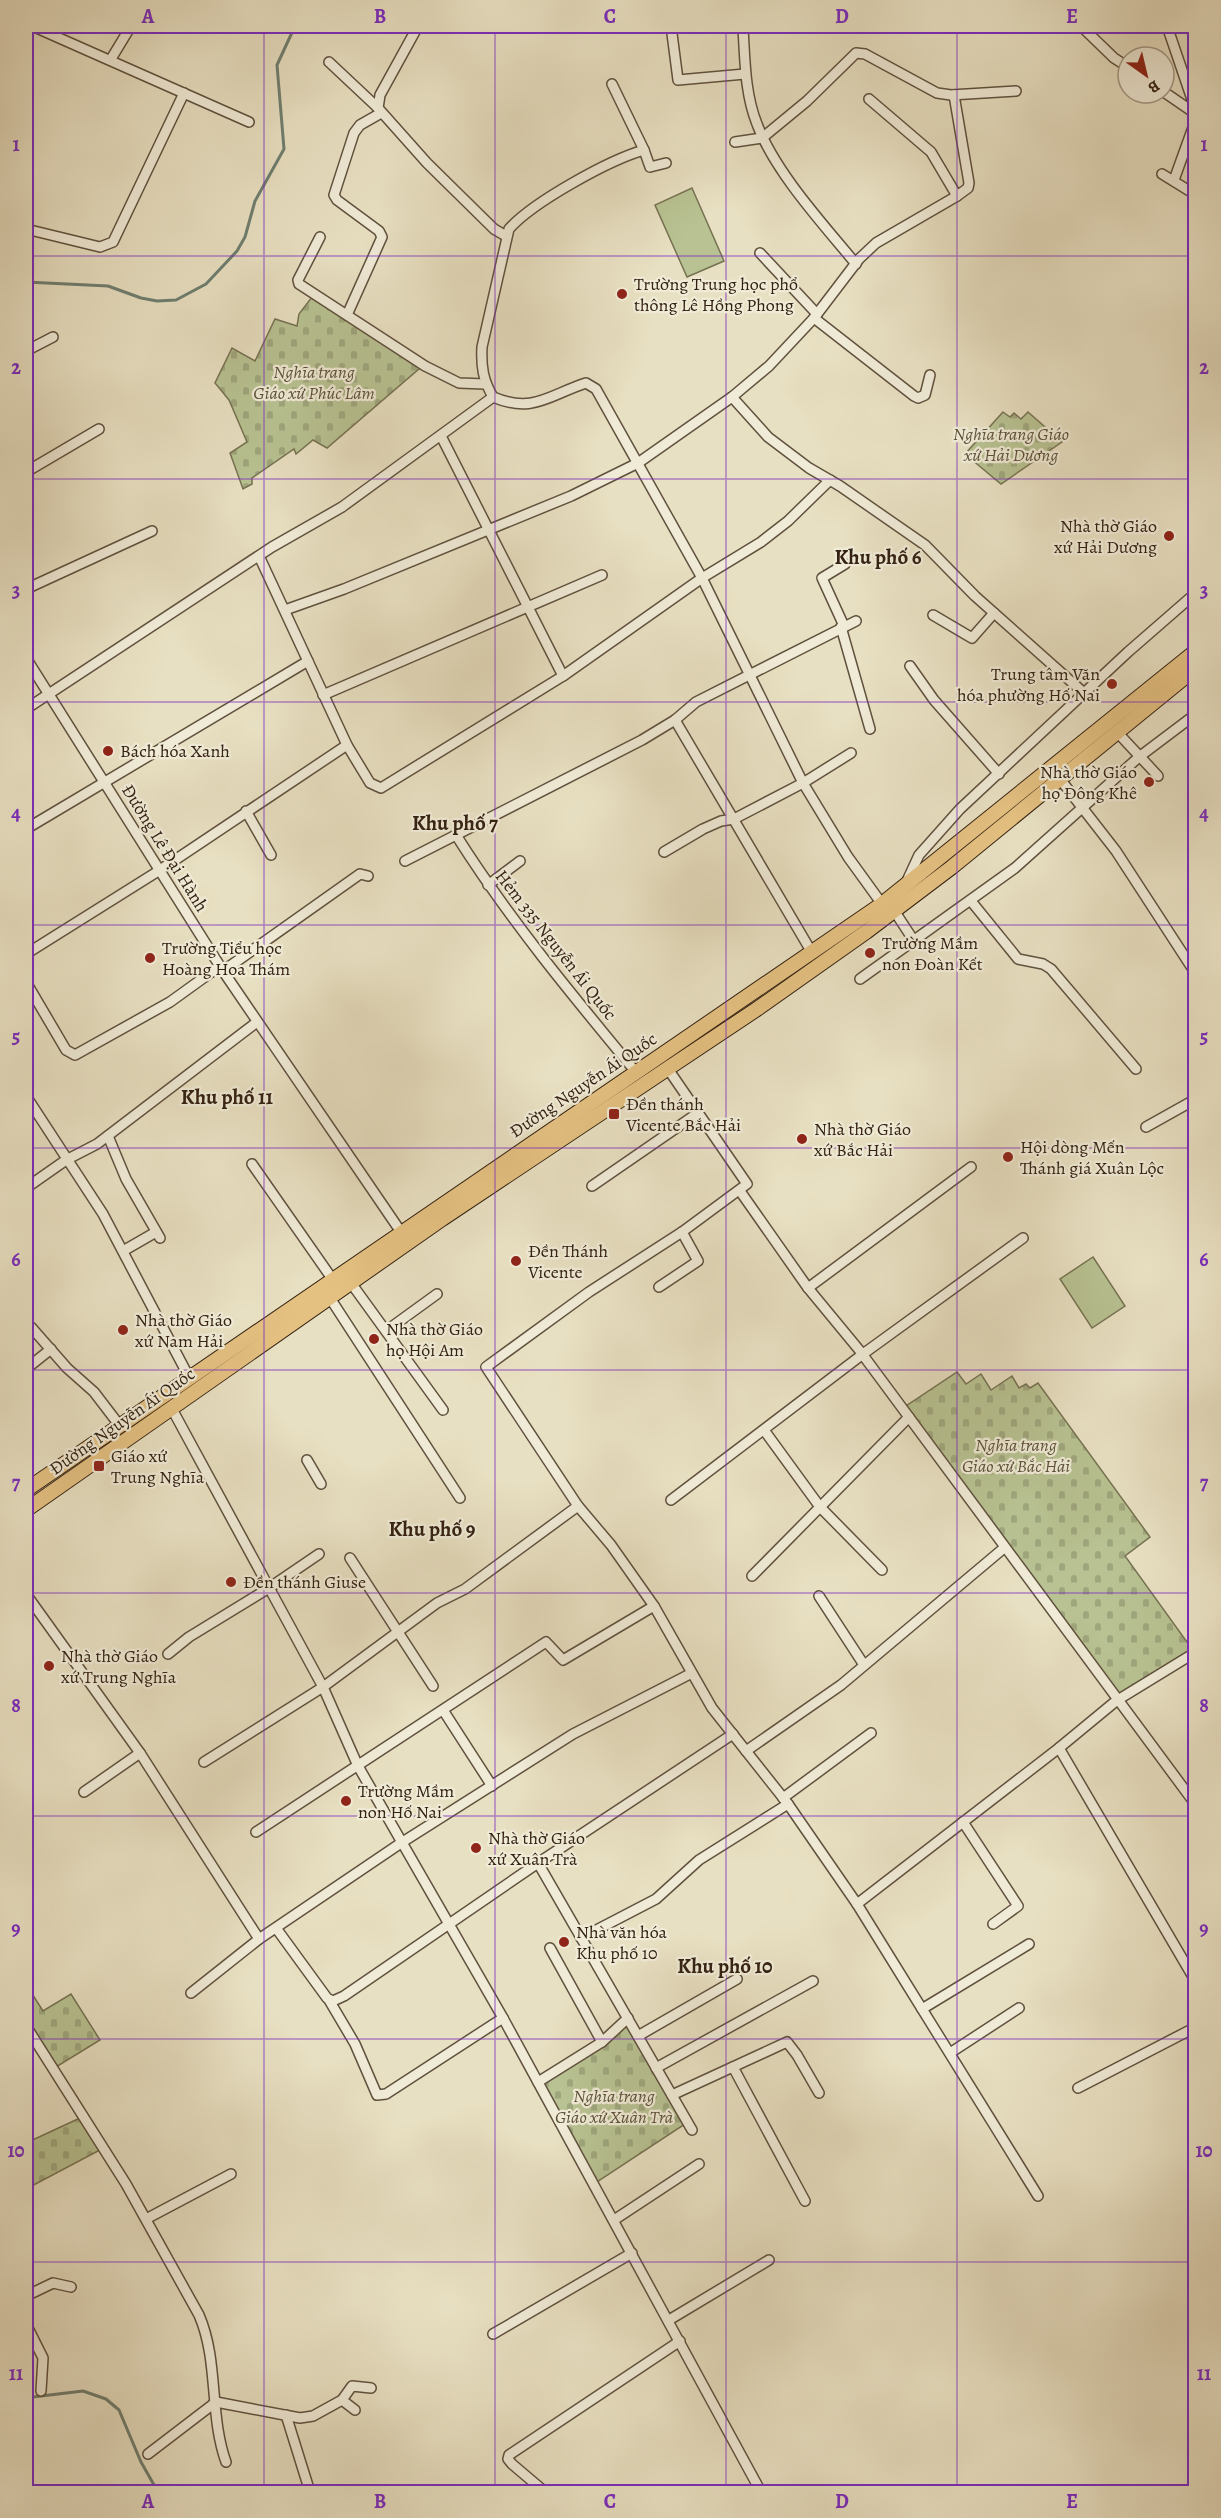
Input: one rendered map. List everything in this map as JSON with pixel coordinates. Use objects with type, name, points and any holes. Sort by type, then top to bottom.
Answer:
[{"type":"main road","name":"Đường Nguyễn Ái Quốc","points":[[26,1509],[442,1219],[895,912],[1117,732],[1140,704],[1147,690],[1196,651]]},
{"type":"main road","points":[[1140,704],[1196,668]]},
{"type":"main road","name":"Đường Nguyễn Ái Quốc","points":[[26,1490],[882,904],[1140,704]]},
{"type":"main road","points":[[659,1055],[668,1068]]},
{"type":"street","points":[[32,26],[249,122]]},
{"type":"street","points":[[111,59],[131,26]]},
{"type":"street","points":[[379,111],[380,95],[418,26]]},
{"type":"street","points":[[671,26],[678,80],[745,74]]},
{"type":"street","points":[[746,26],[744,28],[745,74],[751,105],[762,138],[800,196],[856,264]]},
{"type":"street","points":[[1081,26],[1116,59]]},
{"type":"street","points":[[1167,26],[1196,113]]},
{"type":"street","points":[[735,142],[762,138],[807,101],[856,53],[865,54],[937,93],[954,95],[1016,91]]},
{"type":"street","points":[[329,62],[471,207],[494,229],[506,236]]},
{"type":"street","points":[[612,84],[650,167],[666,163]]},
{"type":"street","points":[[26,229],[100,247],[114,242],[184,93]]},
{"type":"street","points":[[285,610],[344,589],[571,496],[638,463],[732,397],[769,366],[816,316],[856,264],[876,243],[968,188],[954,95]]},
{"type":"street","points":[[869,99],[932,152],[957,196]]},
{"type":"street","points":[[1176,100],[1196,113]]},
{"type":"street","points":[[347,315],[382,237],[379,231],[337,200],[334,195],[354,133],[360,125],[379,111]]},
{"type":"street","points":[[1174,180],[1196,119]]},
{"type":"street","points":[[644,150],[602,168],[515,222],[506,236],[482,347],[481,366],[485,384],[493,397],[521,405],[536,404],[574,387],[590,384],[606,404],[702,578],[803,783],[848,857],[882,904]]},
{"type":"street","points":[[1162,174],[1196,195]]},
{"type":"street","points":[[320,237],[298,284],[425,366],[469,386],[485,384]]},
{"type":"street","points":[[760,253],[816,316],[916,397],[925,395],[930,375]]},
{"type":"street","points":[[26,351],[52,337]]},
{"type":"street","points":[[26,709],[259,556],[342,507],[493,397]]},
{"type":"street","points":[[732,397],[768,437],[809,468],[925,545],[994,613],[1084,693]]},
{"type":"street","points":[[26,472],[99,429]]},
{"type":"street","points":[[441,436],[490,528],[526,607],[563,676]]},
{"type":"street","points":[[259,556],[347,745],[370,783],[381,788],[563,676],[702,578],[761,542],[788,521],[830,480]]},
{"type":"street","points":[[26,589],[152,531]]},
{"type":"street","points":[[845,564],[822,578],[842,627],[870,729]]},
{"type":"street","points":[[323,695],[602,575]]},
{"type":"street","points":[[905,887],[919,855],[960,809],[999,774],[1012,758],[1042,735],[1084,693],[1191,598]]},
{"type":"street","points":[[933,615],[972,638],[994,613]]},
{"type":"street","points":[[405,861],[642,740],[675,720],[696,702],[748,673],[856,621]]},
{"type":"street","name":"Đường Lê Đại Hành","points":[[26,658],[222,969],[401,1233]]},
{"type":"street","points":[[26,829],[308,661]]},
{"type":"street","points":[[910,666],[934,700],[999,774]]},
{"type":"street","points":[[860,979],[1023,862],[1082,806],[1139,757],[1196,714]]},
{"type":"street","points":[[675,720],[811,951]]},
{"type":"street","points":[[1117,732],[1158,776]]},
{"type":"street","points":[[26,954],[160,870],[347,745]]},
{"type":"street","points":[[664,852],[703,829],[721,821],[734,819],[803,783],[851,753]]},
{"type":"street","points":[[1060,779],[1116,851],[1196,974]]},
{"type":"street","points":[[246,811],[272,855]]},
{"type":"street","name":"Hẻm 335 Nguyễn Ái Quốc","points":[[456,835],[488,885],[537,950],[635,1071]]},
{"type":"street","points":[[488,885],[520,861]]},
{"type":"street","points":[[26,982],[66,1050],[75,1055],[170,1002],[222,969],[360,874],[369,876]]},
{"type":"street","points":[[971,901],[1018,959],[1043,964],[1051,969],[1136,1069]]},
{"type":"street","points":[[895,912],[914,941]]},
{"type":"street","points":[[26,1188],[66,1160],[108,1136],[257,1022]]},
{"type":"street","points":[[668,1068],[747,1184],[682,1232],[589,1292],[486,1367],[578,1506],[611,1545],[654,1606],[690,1674],[712,1708],[785,1801],[857,1904],[1038,2196]]},
{"type":"street","points":[[26,1096],[103,1214],[190,1379]]},
{"type":"street","points":[[1146,1127],[1196,1099]]},
{"type":"street","points":[[592,1186],[698,1113]]},
{"type":"street","points":[[108,1136],[126,1179],[158,1235],[123,1251]]},
{"type":"street","points":[[252,1164],[333,1280]]},
{"type":"street","points":[[808,1288],[971,1167]]},
{"type":"street","points":[[740,1191],[808,1288],[863,1354],[1116,1701],[1196,1805]]},
{"type":"street","points":[[659,1287],[698,1261],[682,1232]]},
{"type":"street","points":[[671,1500],[863,1354],[1023,1238]]},
{"type":"street","points":[[351,1283],[443,1410]]},
{"type":"street","points":[[386,1331],[437,1294]]},
{"type":"street","points":[[330,1298],[460,1498]]},
{"type":"street","points":[[26,1329],[31,1327],[39,1333],[51,1349],[94,1392],[120,1426]]},
{"type":"street","points":[[26,1369],[51,1349]]},
{"type":"street","points":[[171,1409],[322,1687],[358,1766],[503,2018],[761,2493]]},
{"type":"street","points":[[752,1576],[909,1417]]},
{"type":"street","points":[[764,1430],[820,1507],[882,1570]]},
{"type":"street","points":[[308,1460],[321,1484]]},
{"type":"street","points":[[204,1762],[322,1687],[437,1603],[465,1589],[578,1506]]},
{"type":"street","points":[[746,1751],[841,1685],[1004,1548]]},
{"type":"street","points":[[168,1654],[189,1636],[269,1588],[319,1554]]},
{"type":"street","points":[[350,1558],[399,1630],[433,1686]]},
{"type":"street","points":[[26,1594],[140,1753],[259,1939]]},
{"type":"street","points":[[819,1596],[864,1665]]},
{"type":"street","points":[[256,1832],[546,1642],[563,1660],[654,1606]]},
{"type":"street","points":[[857,1904],[1059,1748],[1116,1701],[1196,1652]]},
{"type":"street","points":[[191,1993],[259,1939],[401,1843],[573,1734],[690,1674]]},
{"type":"street","points":[[443,1710],[492,1786]]},
{"type":"street","points":[[581,1938],[656,1899],[699,1860],[785,1801],[871,1733]]},
{"type":"street","points":[[329,2000],[344,1996],[538,1863],[733,1734]]},
{"type":"street","points":[[1059,1748],[1196,1982]]},
{"type":"street","points":[[84,1792],[140,1753]]},
{"type":"street","points":[[963,1822],[1018,1906],[993,1923]]},
{"type":"street","points":[[538,1863],[692,2130]]},
{"type":"street","points":[[276,1928],[329,2000],[356,2044],[377,2095],[386,2094],[503,2018]]},
{"type":"street","points":[[922,2009],[1029,1944]]},
{"type":"street","points":[[550,1948],[602,2042]]},
{"type":"street","points":[[638,2036],[737,1979]]},
{"type":"street","points":[[656,2068],[813,1981]]},
{"type":"street","points":[[950,2053],[1019,2008]]},
{"type":"street","points":[[538,2082],[602,2042],[628,2018]]},
{"type":"street","points":[[26,2026],[146,2219],[203,2323],[216,2402],[219,2439],[225,2462]]},
{"type":"street","points":[[1078,2088],[1196,2027]]},
{"type":"street","points":[[672,2095],[787,2042],[819,2093]]},
{"type":"street","points":[[733,2067],[805,2201]]},
{"type":"street","points":[[614,2220],[699,2164]]},
{"type":"street","points":[[146,2219],[231,2174]]},
{"type":"street","points":[[493,2334],[632,2253]]},
{"type":"street","points":[[669,2320],[769,2260]]},
{"type":"street","points":[[26,2296],[53,2283],[71,2287]]},
{"type":"street","points":[[26,2324],[43,2358],[41,2391]]},
{"type":"street","points":[[545,2493],[512,2464],[508,2459],[509,2455],[680,2341]]},
{"type":"street","points":[[148,2454],[216,2402],[300,2418],[313,2416],[342,2400],[352,2386],[371,2388]]},
{"type":"street","points":[[342,2400],[356,2410]]},
{"type":"street","points":[[286,2415],[310,2493]]},
{"type":"green space","points":[[692,188],[724,261],[687,277],[655,205]]},
{"type":"green space","name":"Nghĩa trang Giáo xứ Phúc Lâm","points":[[312,297],[420,368],[327,448],[313,440],[296,454],[294,449],[252,478],[252,484],[243,489],[230,453],[247,442],[229,400],[215,383],[232,348],[255,361],[275,319],[297,326],[299,314]]},
{"type":"green space","name":"Nghĩa trang Giáo xứ Hải Dương","points":[[1003,412],[1010,417],[1014,413],[1021,419],[1028,412],[1062,442],[1001,484],[965,454]]},
{"type":"green space","points":[[1093,1257],[1125,1306],[1092,1328],[1060,1279]]},
{"type":"green space","name":"Nghĩa trang Giáo xứ Bắc Hải","points":[[957,1372],[966,1384],[981,1374],[991,1390],[1012,1376],[1019,1388],[1026,1384],[1030,1388],[1038,1383],[1150,1537],[1125,1556],[1192,1649],[1117,1695],[906,1406]]},
{"type":"green space","points":[[29,1989],[43,2011],[71,1994],[100,2040],[56,2067],[26,2021],[26,1991]]},
{"type":"green space","name":"Nghĩa trang Giáo xứ Xuân Trà","points":[[627,2024],[685,2124],[597,2182],[543,2084]]},
{"type":"green space","points":[[80,2118],[100,2150],[26,2189],[26,2143]]},
{"type":"waterway","points":[[26,282],[108,286],[141,298],[157,301],[176,300],[206,284],[237,251],[245,237],[255,201],[284,149],[277,65],[295,26]]},
{"type":"waterway","points":[[519,26],[529,32],[549,26]]},
{"type":"waterway","points":[[26,2395],[33,2397],[83,2391],[106,2399],[119,2410],[141,2462],[158,2492]]},
{"type":"place","name":"Trường Trung học phổ thông Lê Hồng Phong","points":[[622,294]]},
{"type":"place","name":"Nhà thờ Giáo xứ Hải Dương","points":[[1169,536]]},
{"type":"place","name":"Trung tâm Văn hóa phường Hố Nai","points":[[1112,684]]},
{"type":"place","name":"Bách hóa Xanh","points":[[108,751]]},
{"type":"place","name":"Nhà thờ Giáo họ Đông Khê","points":[[1149,782]]},
{"type":"place","name":"Trường Mầm non Đoàn Kết","points":[[870,953]]},
{"type":"place","name":"Trường Tiểu học Hoàng Hoa Thám","points":[[150,958]]},
{"type":"place","name":"Đền thánh Vicente Bắc Hải","points":[[614,1114]]},
{"type":"place","name":"Nhà thờ Giáo xứ Bắc Hải","points":[[802,1139]]},
{"type":"place","name":"Hội dòng Mến Thánh giá Xuân Lộc","points":[[1008,1157]]},
{"type":"place","name":"Đền Thánh Vicente","points":[[516,1261]]},
{"type":"place","name":"Nhà thờ Giáo xứ Nam Hải","points":[[123,1330]]},
{"type":"place","name":"Nhà thờ Giáo họ Hội Am","points":[[374,1339]]},
{"type":"place","name":"Giáo xứ Trung Nghĩa","points":[[99,1466]]},
{"type":"place","name":"Đền thánh Giuse","points":[[231,1582]]},
{"type":"place","name":"Nhà thờ Giáo xứ Trung Nghĩa","points":[[49,1666]]},
{"type":"place","name":"Trường Mầm non Hố Nai","points":[[346,1801]]},
{"type":"place","name":"Nhà thờ Giáo xứ Xuân Trà","points":[[476,1848]]},
{"type":"place","name":"Nhà văn hóa Khu phố 10","points":[[564,1942]]},
{"type":"district","name":"Khu phố 6","points":[[878,557]]},
{"type":"district","name":"Khu phố 7","points":[[455,823]]},
{"type":"district","name":"Khu phố 11","points":[[227,1097]]},
{"type":"district","name":"Khu phố 9","points":[[432,1529]]},
{"type":"district","name":"Khu phố 10","points":[[725,1966]]}]
